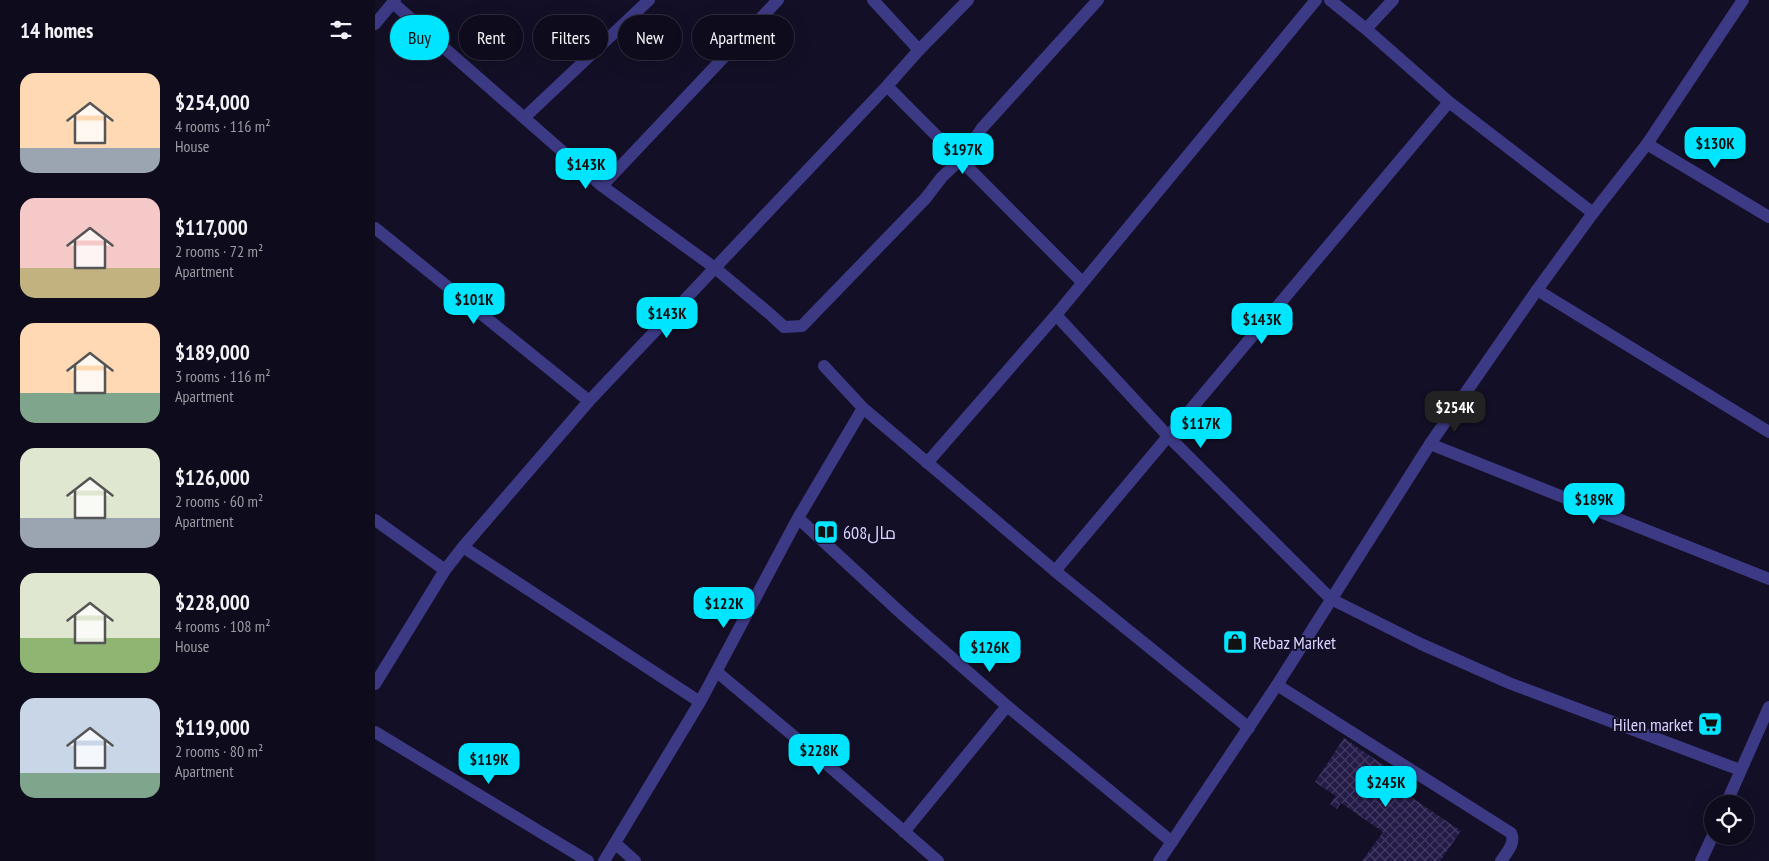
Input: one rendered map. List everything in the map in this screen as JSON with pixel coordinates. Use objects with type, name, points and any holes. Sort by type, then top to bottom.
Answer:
[{"type":"street","points":[[525,117],[649,0]]},
{"type":"street","points":[[602,186],[778,0]]},
{"type":"street","points":[[873,0],[919,50]]},
{"type":"street","points":[[375,684],[445,570],[589,401],[968,0]]},
{"type":"street","points":[[375,24],[394,1],[602,186],[715,268],[771,314],[784,328],[802,326],[961,159],[982,128],[1098,0]]},
{"type":"street","points":[[927,463],[1056,315],[1081,282],[1316,0]]},
{"type":"street","points":[[1330,0],[1366,28],[1449,102],[1593,214]]},
{"type":"street","points":[[1366,28],[1393,0]]},
{"type":"street","points":[[1159,861],[1277,685],[1430,444],[1537,290],[1647,144],[1743,0]]},
{"type":"street","points":[[887,86],[1081,282]]},
{"type":"street","points":[[1055,571],[1449,102]]},
{"type":"street","points":[[1647,144],[1769,217]]},
{"type":"street","points":[[375,228],[589,401]]},
{"type":"street","points":[[1537,290],[1769,432]]},
{"type":"street","points":[[1056,315],[1168,436],[1331,599],[1421,644],[1509,682],[1740,770]]},
{"type":"street","points":[[823,366],[863,408],[927,463],[1055,571],[1249,728]]},
{"type":"street","points":[[604,861],[700,702],[798,518],[863,408]]},
{"type":"street","points":[[1430,444],[1769,579]]},
{"type":"street","points":[[798,518],[903,615],[1007,706],[1172,842]]},
{"type":"street","points":[[375,520],[445,570]]},
{"type":"street","points":[[463,547],[700,702]]},
{"type":"street","points":[[717,672],[938,861]]},
{"type":"street","points":[[1277,685],[1511,833],[1513,843],[1501,861]]},
{"type":"street","points":[[904,832],[1007,706]]},
{"type":"street","points":[[1730,795],[1769,707]]},
{"type":"street","points":[[375,732],[588,861]]},
{"type":"street","points":[[615,843],[635,861]]},
{"type":"street","points":[[1701,861],[1708,845]]},
{"type":"building","points":[[1344,738],[1414,786],[1408,795],[1461,831],[1440,861],[1362,861],[1383,832],[1341,803],[1337,809],[1330,804],[1336,796],[1315,782]]},
{"type":"place","name":"مال608","points":[[826,532]]},
{"type":"place","name":"Rebaz Market","points":[[1235,642]]},
{"type":"place","name":"Hilen market","points":[[1710,724]]}]
